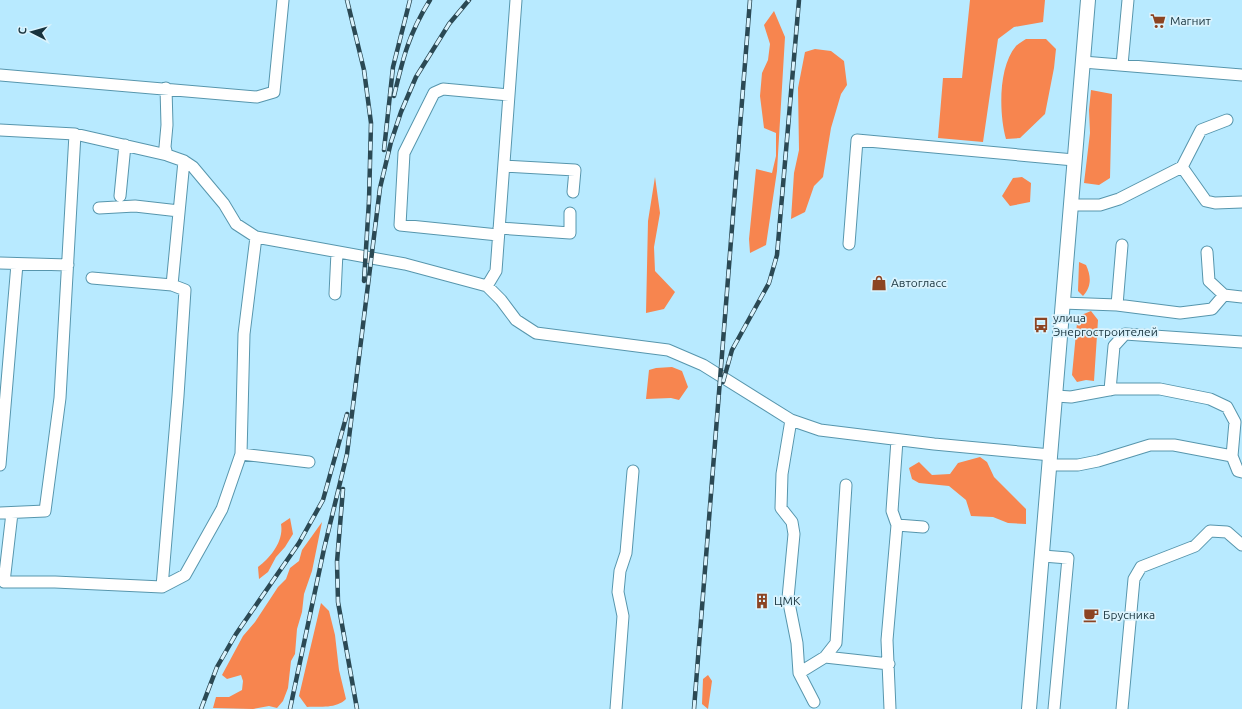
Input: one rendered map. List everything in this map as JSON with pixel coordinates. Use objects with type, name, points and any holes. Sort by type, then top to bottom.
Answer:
[{"type":"main road","points":[[1029,709],[1051,460],[1062,302],[1088,0]]},
{"type":"lane","points":[[0,75],[166,88],[257,97],[274,92],[283,0]]},
{"type":"lane","points":[[487,286],[496,271],[516,0]]},
{"type":"lane","points":[[1122,65],[1128,0]]},
{"type":"lane","points":[[1083,62],[1242,74]]},
{"type":"lane","points":[[166,88],[167,125],[165,147],[167,155]]},
{"type":"lane","points":[[509,94],[443,89],[434,93],[404,153],[400,225],[499,231],[570,233],[570,213]]},
{"type":"lane","points":[[1070,205],[1100,205],[1119,199],[1182,168],[1201,130],[1227,120]]},
{"type":"lane","points":[[0,130],[75,134],[167,155],[184,161],[193,167],[224,204],[236,224],[256,237],[404,264],[487,286],[501,300],[516,320],[536,333],[668,350],[703,365],[791,420],[820,430],[1051,460],[1078,465],[1150,445],[1174,445],[1232,456]]},
{"type":"lane","points":[[0,513],[44,511],[60,398],[75,134]]},
{"type":"lane","points":[[849,244],[858,140],[1074,160]]},
{"type":"lane","points":[[120,196],[125,145]]},
{"type":"lane","points":[[172,285],[184,161]]},
{"type":"lane","points":[[504,166],[575,170],[572,192]]},
{"type":"lane","points":[[1182,168],[1206,200],[1215,203],[1242,202]]},
{"type":"lane","points":[[99,208],[135,206],[179,211]]},
{"type":"lane","points":[[12,513],[4,582],[55,582],[162,587],[185,575],[222,509],[241,454],[244,334],[249,307],[256,237]]},
{"type":"lane","points":[[1117,305],[1122,245]]},
{"type":"lane","points":[[335,294],[338,252]]},
{"type":"lane","points":[[1207,252],[1210,281],[1224,295],[1242,297]]},
{"type":"lane","points":[[0,262],[17,264],[68,265]]},
{"type":"lane","points":[[0,465],[17,264]]},
{"type":"lane","points":[[92,278],[172,285],[185,290],[178,396],[162,587]]},
{"type":"lane","points":[[1062,302],[1117,305],[1180,314],[1212,309],[1224,295]]},
{"type":"lane","points":[[1110,390],[1114,346],[1125,334],[1242,342]]},
{"type":"lane","points":[[1056,396],[1071,397],[1110,390],[1160,389],[1210,399],[1227,407],[1236,422],[1232,456],[1238,471],[1242,472]]},
{"type":"lane","points":[[791,420],[782,474],[781,508],[792,522],[794,534],[788,598],[797,643],[799,673],[814,702]]},
{"type":"lane","points":[[890,709],[887,640],[897,525],[892,511],[897,440]]},
{"type":"lane","points":[[241,454],[308,462]]},
{"type":"lane","points":[[616,709],[623,616],[618,592],[620,571],[626,553],[633,471]]},
{"type":"lane","points":[[799,673],[825,657],[836,643],[846,485]]},
{"type":"lane","points":[[897,525],[923,527]]},
{"type":"lane","points":[[1122,709],[1134,579],[1141,567],[1195,546],[1210,531],[1226,532],[1242,545]]},
{"type":"lane","points":[[1043,556],[1068,558],[1054,709]]},
{"type":"lane","points":[[825,657],[889,664]]},
{"type":"shaded area","points":[[970,0],[1045,0],[1043,22],[1014,27],[998,39],[983,142],[938,138],[943,78],[962,78]]},
{"type":"shaded area","points":[[774,11],[785,37],[777,171],[766,245],[750,253],[749,239],[756,169],[772,173],[776,156],[776,133],[764,128],[760,96],[762,73],[768,60],[770,44],[764,25]]},
{"type":"shaded area","points":[[1026,39],[1046,39],[1056,49],[1045,114],[1020,138],[1006,139],[1001,104],[1003,78],[1010,55],[1016,46]]},
{"type":"shaded area","points":[[815,49],[831,51],[844,61],[847,85],[841,94],[831,128],[823,177],[814,186],[805,212],[791,219],[794,173],[799,150],[798,88],[805,52]]},
{"type":"shaded area","points":[[1091,90],[1112,94],[1110,178],[1099,185],[1084,183],[1090,133],[1089,110]]},
{"type":"shaded area","points":[[655,177],[660,213],[654,247],[655,271],[675,292],[664,309],[646,313],[648,221]]},
{"type":"shaded area","points":[[1022,177],[1031,183],[1030,202],[1010,206],[1002,196],[1013,178]]},
{"type":"shaded area","points":[[1079,262],[1086,265],[1090,277],[1088,288],[1083,296],[1078,291]]},
{"type":"shaded area","points":[[1091,311],[1098,320],[1094,381],[1086,380],[1077,382],[1072,375],[1077,323],[1079,316]]},
{"type":"shaded area","points":[[672,367],[682,371],[688,387],[679,400],[671,398],[646,399],[649,370]]},
{"type":"shaded area","points":[[980,457],[987,462],[994,477],[1026,509],[1026,524],[1008,523],[993,517],[971,516],[966,500],[949,486],[919,483],[912,479],[909,468],[919,462],[932,475],[950,474],[958,463]]},
{"type":"shaded area","points":[[290,518],[293,534],[285,547],[276,557],[268,572],[259,579],[258,567],[276,548],[280,536],[281,524]]},
{"type":"shaded area","points":[[322,522],[312,571],[304,594],[302,612],[297,629],[295,654],[291,661],[288,688],[283,701],[277,708],[269,706],[253,709],[213,708],[216,697],[229,697],[242,690],[243,681],[241,675],[227,679],[222,675],[243,636],[255,622],[278,587],[286,579],[290,568],[299,561],[302,550]]},
{"type":"shaded area","points":[[321,603],[329,611],[335,635],[339,670],[346,699],[333,706],[307,707],[299,696]]},
{"type":"shaded area","points":[[708,675],[712,681],[708,709],[702,704],[703,679]]},
{"type":"railway","points":[[347,0],[364,70],[371,123],[369,201],[364,281]]},
{"type":"railway","points":[[384,150],[393,67],[410,0]]},
{"type":"railway","points":[[394,96],[400,70],[412,35],[430,0]]},
{"type":"railway","points":[[290,709],[324,549],[347,454],[380,188],[391,142],[401,112],[416,77],[449,24],[469,0]]},
{"type":"railway","points":[[694,709],[750,0]]},
{"type":"railway","points":[[723,382],[732,350],[769,283],[777,255],[799,0]]},
{"type":"railway","points":[[201,709],[217,667],[236,634],[299,543],[323,500],[347,414]]},
{"type":"railway","points":[[343,489],[337,562],[338,602],[357,709]]},
{"type":"place","name":"Магнит","points":[[1158,21]]},
{"type":"place","name":"Автогласс","points":[[879,283]]},
{"type":"place","name":"улица Энергостроителей","points":[[1041,325]]},
{"type":"place","name":"ЦМК","points":[[762,601]]},
{"type":"place","name":"Брусника","points":[[1091,615]]}]
